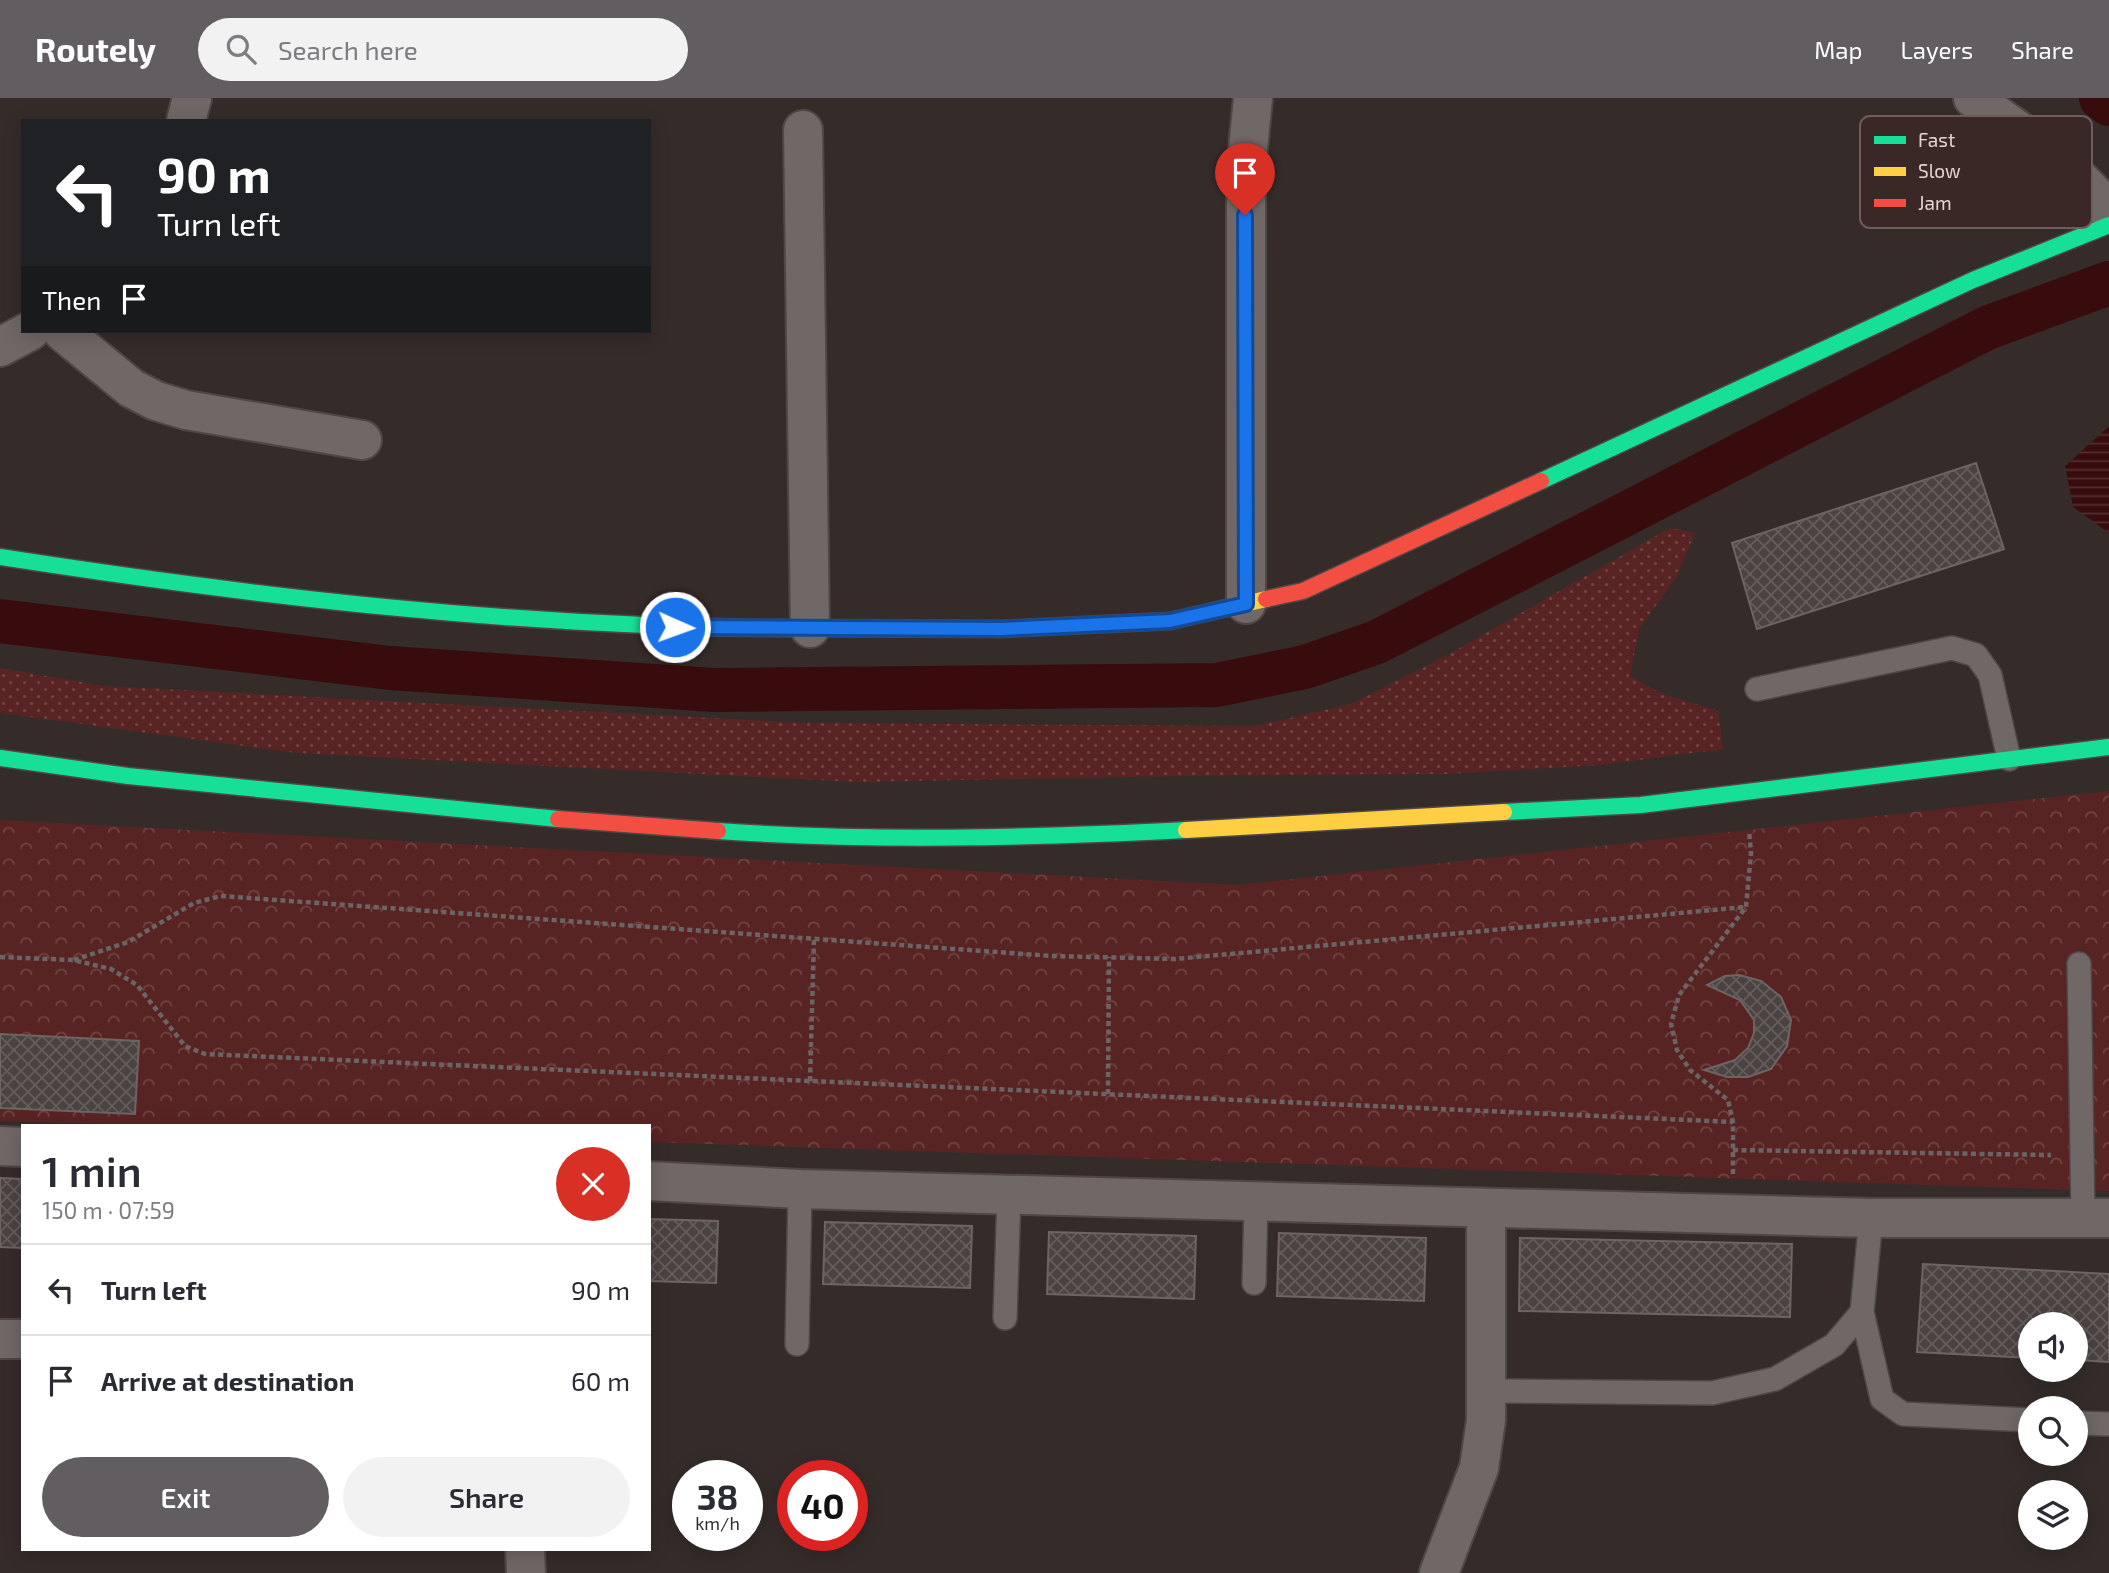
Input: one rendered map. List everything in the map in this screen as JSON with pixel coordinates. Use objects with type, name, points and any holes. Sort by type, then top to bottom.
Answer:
[{"type":"street","points":[[187,119],[192,98]]},
{"type":"street","points":[[1246,604],[1246,169],[1253,98]]},
{"type":"street","points":[[1973,98],[1998,116]]},
{"type":"street","points":[[803,130],[810,628]]},
{"type":"street","points":[[2092,189],[2109,212]]},
{"type":"street","points":[[0,557],[208,589],[538,620],[702,628],[1002,629],[1170,621],[1303,592],[1973,280],[2109,225]]},
{"type":"street","points":[[0,347],[26,333]]},
{"type":"street","points":[[64,333],[131,388],[156,401],[186,410],[362,440]]},
{"type":"street","points":[[0,758],[128,776],[519,816],[725,831],[899,838],[1088,835],[1641,806],[2109,747]]},
{"type":"street","points":[[0,1146],[21,1147]]},
{"type":"street","points":[[651,1181],[800,1189],[1871,1218],[2096,1217]]},
{"type":"street","points":[[1439,1573],[1479,1468],[1486,1420],[1486,1208]]},
{"type":"street","points":[[0,1339],[21,1339]]},
{"type":"street","points":[[524,1551],[526,1573]]},
{"type":"lane","points":[[1757,689],[1952,648],[1976,655],[1990,675],[2010,759]]},
{"type":"lane","points":[[2079,964],[2084,1155],[2096,1217]]},
{"type":"lane","points":[[797,1344],[800,1189]]},
{"type":"lane","points":[[1005,1318],[1009,1195]]},
{"type":"lane","points":[[1254,1283],[1256,1201]]},
{"type":"lane","points":[[1871,1218],[1862,1312],[1882,1399],[1903,1414],[2018,1419]]},
{"type":"lane","points":[[1486,1391],[1712,1393],[1775,1379],[1834,1345],[1862,1312]]},
{"type":"lane","points":[[2088,1423],[2109,1424]]},
{"type":"path","points":[[1733,1214],[1733,1122],[1728,1100],[1690,1070],[1676,1050],[1671,1024],[1679,995],[1746,907],[1751,853],[1746,792]]},
{"type":"path","points":[[74,960],[128,942],[194,903],[221,897],[814,939],[1175,959],[1746,907]]},
{"type":"path","points":[[810,1081],[814,939]]},
{"type":"path","points":[[0,957],[74,960],[111,969],[137,985],[185,1045],[205,1054],[1733,1122]]},
{"type":"path","points":[[1108,1094],[1109,957]]},
{"type":"path","points":[[1733,1150],[2084,1155]]},
{"type":"green space","points":[[1670,528],[1695,533],[1676,578],[1639,629],[1630,676],[1660,693],[1718,711],[1723,749],[1600,765],[1446,774],[856,782],[297,753],[0,713],[0,668],[104,686],[805,723],[1256,726],[1351,704],[1444,657]]},
{"type":"green space","points":[[2109,791],[2109,1191],[651,1142],[651,1124],[101,1124],[0,1121],[0,820],[1238,885]]},
{"type":"shaded area","points":[[2109,426],[2109,533],[2073,507],[2065,466]]},
{"type":"building","points":[[1976,463],[2004,549],[1757,629],[1732,543]]},
{"type":"building","points":[[1739,975],[1761,981],[1781,997],[1791,1020],[1787,1046],[1771,1069],[1748,1077],[1727,1077],[1704,1070],[1735,1060],[1748,1048],[1754,1033],[1754,1020],[1740,1000],[1707,985],[1725,976]]},
{"type":"building","points":[[0,1034],[139,1041],[135,1114],[0,1108]]},
{"type":"building","points":[[0,1178],[21,1179],[21,1248],[0,1247]]},
{"type":"building","points":[[651,1219],[718,1221],[716,1283],[651,1281]]},
{"type":"building","points":[[825,1222],[972,1226],[970,1288],[823,1284]]},
{"type":"building","points":[[1049,1232],[1196,1236],[1194,1299],[1047,1294]]},
{"type":"building","points":[[1279,1233],[1426,1238],[1424,1301],[1277,1296]]},
{"type":"building","points":[[1520,1238],[1792,1244],[1790,1317],[1519,1311]]},
{"type":"building","points":[[1923,1264],[2109,1274],[2109,1362],[2088,1361],[2088,1312],[2018,1312],[2018,1357],[1917,1352]]},
{"type":"waterway","points":[[2101,98],[2109,104]]},
{"type":"waterway","points":[[0,621],[390,668],[714,690],[1217,685],[1305,667],[1377,642],[1987,328],[2109,283]]},
{"type":"traffic: fast","points":[[1541,481],[1973,280],[2109,225]]},
{"type":"traffic: fast","points":[[0,557],[290,597],[485,616],[778,628]]},
{"type":"traffic: fast","points":[[1504,812],[1641,805],[2109,747]]},
{"type":"traffic: fast","points":[[0,758],[128,776],[558,819]]},
{"type":"traffic: fast","points":[[718,831],[835,837],[952,838],[1186,830]]},
{"type":"traffic: slow","points":[[778,628],[1002,629],[1170,621],[1266,599]]},
{"type":"traffic: slow","points":[[1186,830],[1504,812]]},
{"type":"traffic: jam","points":[[1266,599],[1303,591],[1541,481]]},
{"type":"traffic: jam","points":[[558,819],[718,831]]},
{"type":"route","points":[[675,627],[1002,629],[1170,621],[1246,604],[1245,215]]}]
